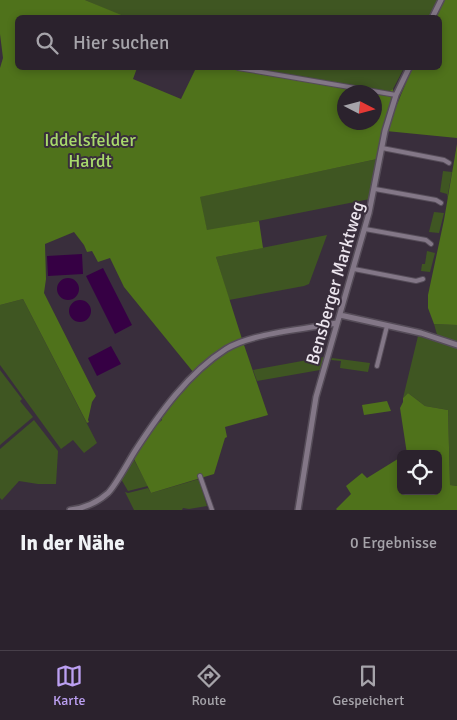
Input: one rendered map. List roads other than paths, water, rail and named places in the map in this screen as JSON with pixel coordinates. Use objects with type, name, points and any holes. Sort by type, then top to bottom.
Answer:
[{"type":"street","points":[[434,15],[441,0]]},
{"type":"street","points":[[250,70],[396,95]]},
{"type":"street","name":"Bensberger Marktweg","points":[[298,510],[312,416],[365,229],[375,189],[385,131],[396,95],[408,70]]},
{"type":"street","points":[[382,148],[444,160],[448,163]]},
{"type":"street","points":[[375,189],[436,200],[441,203]]},
{"type":"street","points":[[365,229],[426,240],[431,244]]},
{"type":"street","points":[[354,269],[416,280],[423,279]]},
{"type":"street","points":[[340,315],[421,333],[457,345]]},
{"type":"street","points":[[70,510],[85,507],[96,502],[110,491],[152,425],[196,373],[226,349],[248,339],[337,323]]},
{"type":"street","points":[[377,366],[387,326]]},
{"type":"street","points":[[200,476],[212,510]]},
{"type":"park label","name":"Iddelsfelder Hardt","points":[[90,150]]}]
